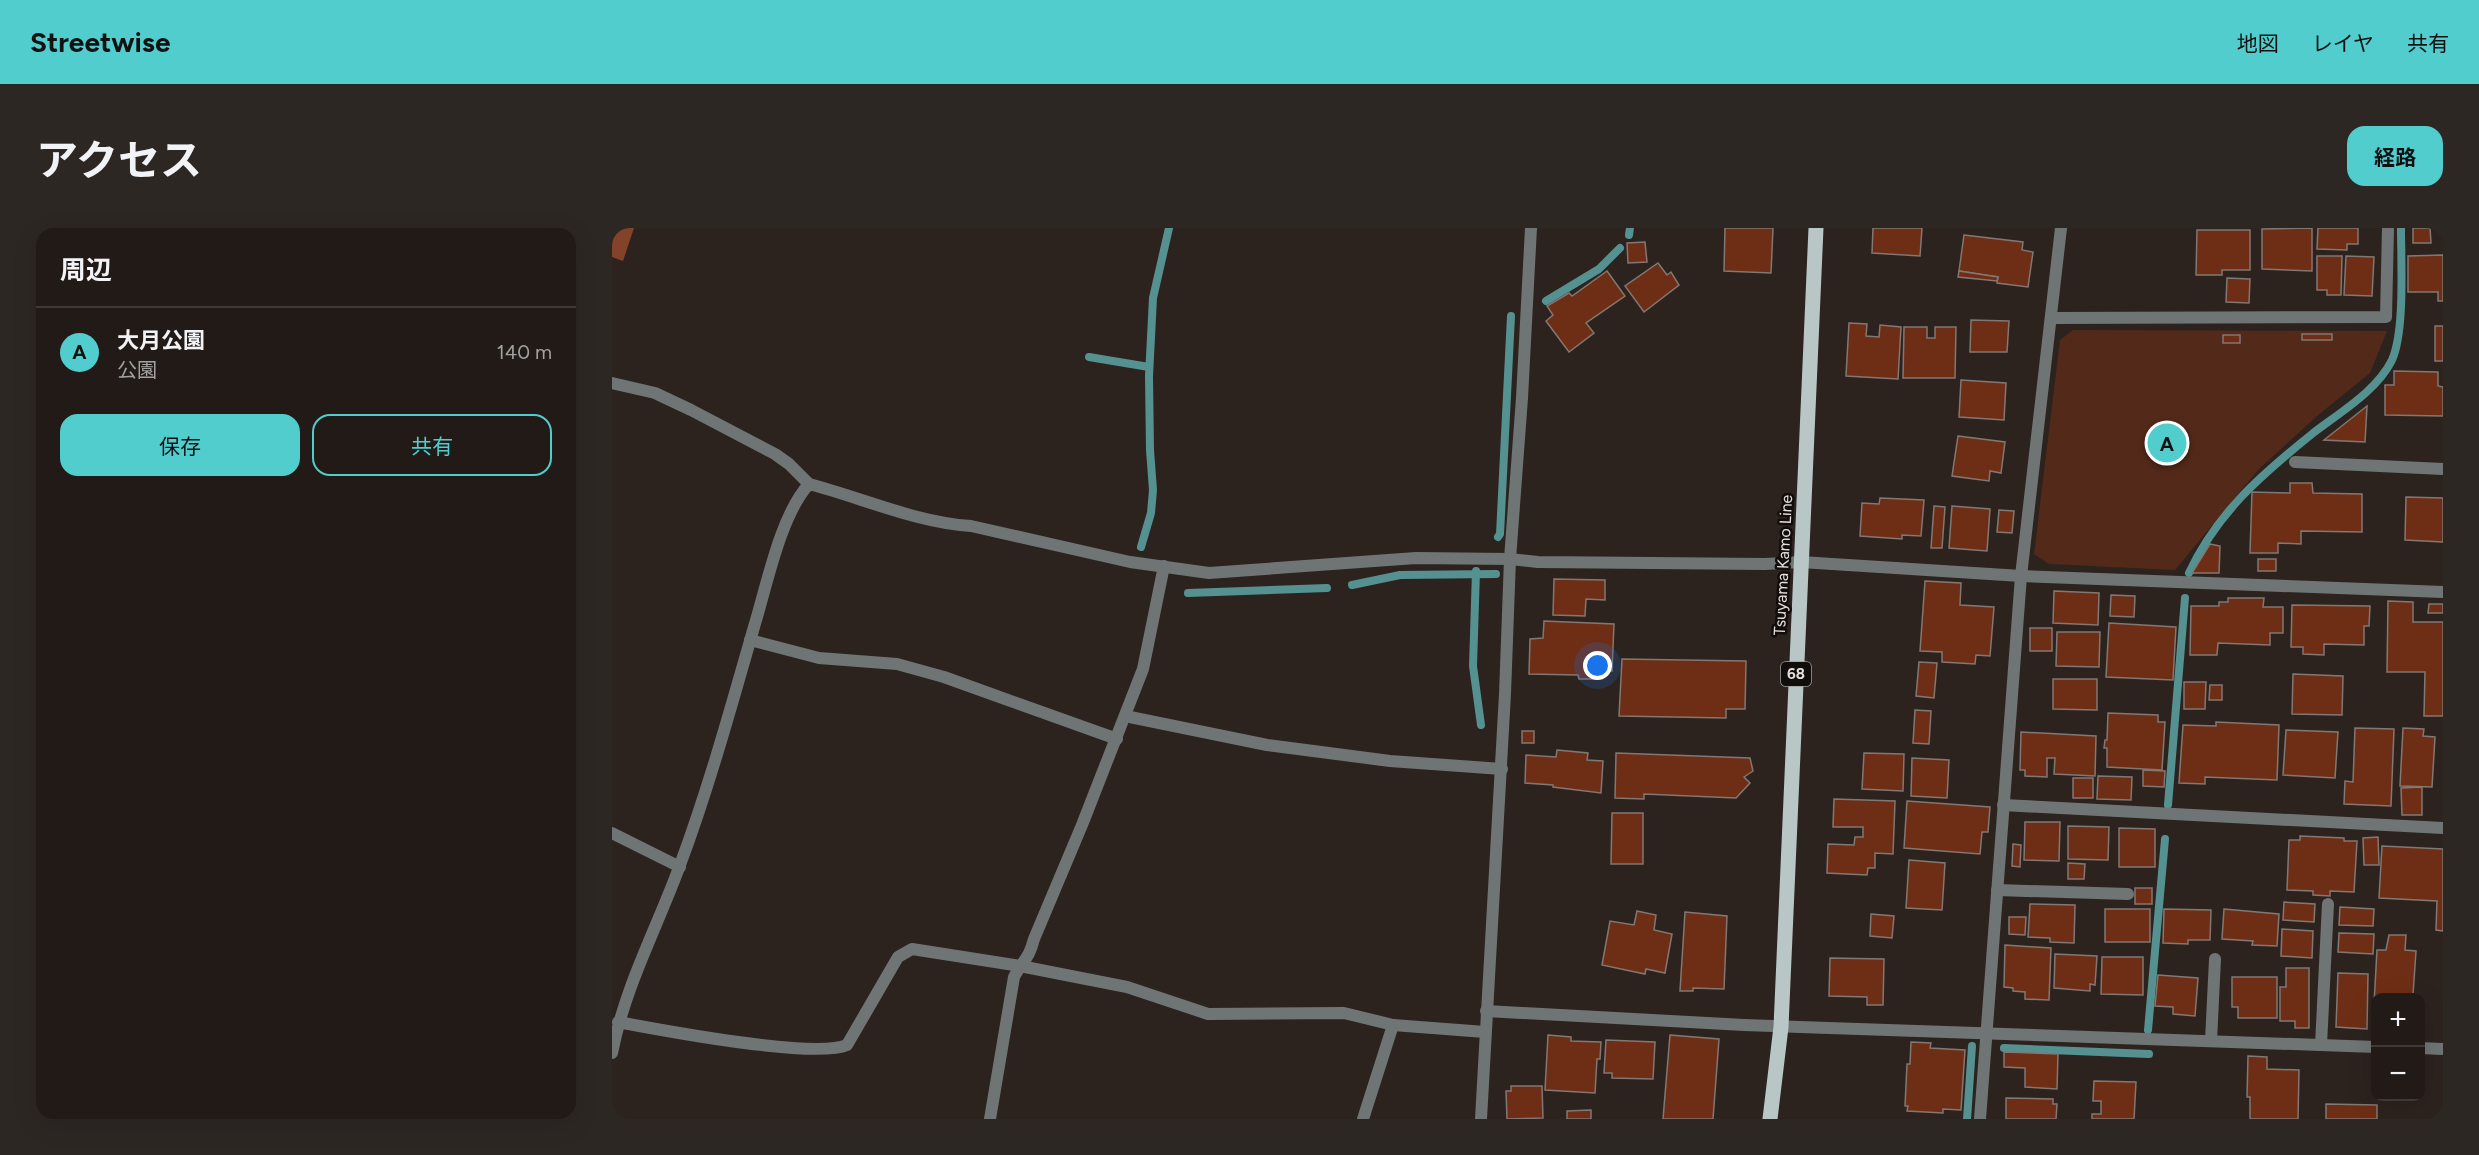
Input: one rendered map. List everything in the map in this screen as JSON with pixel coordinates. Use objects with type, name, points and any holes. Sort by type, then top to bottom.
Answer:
[{"type":"main road","name":"Tsuyama Kamo Line","points":[[1770,1119],[1781,1027],[1816,228]]},
{"type":"street","points":[[1481,1119],[1502,769],[1510,559],[1531,228]]},
{"type":"street","points":[[1980,1119],[2021,576],[2061,228]]},
{"type":"street","points":[[2051,318],[2386,317],[2388,228]]},
{"type":"street","points":[[612,383],[655,393],[691,410],[775,454],[809,484],[887,510],[949,524],[971,526],[1130,562],[1209,573],[1416,558],[1510,559],[1538,562],[1765,564],[1801,562],[2021,576],[2443,592]]},
{"type":"street","points":[[2295,462],[2443,469]]},
{"type":"street","points":[[612,1053],[618,1022],[637,967],[680,867],[722,741],[778,545],[797,497],[809,484]]},
{"type":"street","points":[[990,1119],[1014,977],[1020,966],[1029,958],[1034,939],[1143,669],[1164,566]]},
{"type":"street","points":[[750,640],[819,658],[897,664],[944,677],[1116,739]]},
{"type":"street","points":[[1125,716],[1267,746],[1390,760],[1502,769]]},
{"type":"street","points":[[2003,805],[2443,828]]},
{"type":"street","points":[[612,833],[680,867]]},
{"type":"street","points":[[1997,890],[2128,894]]},
{"type":"street","points":[[2321,1045],[2328,904]]},
{"type":"street","points":[[618,1022],[791,1048],[838,1049],[847,1045],[898,957],[912,949],[1020,966],[1127,987],[1208,1014],[1344,1013],[1393,1025],[1485,1032]]},
{"type":"street","points":[[2211,1041],[2215,959]]},
{"type":"street","points":[[1486,1011],[1781,1027],[1806,1026],[1986,1035],[2371,1047]]},
{"type":"street","points":[[1363,1119],[1393,1025]]},
{"type":"street","points":[[2425,1048],[2443,1049]]},
{"type":"shaded area","points":[[612,228],[634,228],[623,261],[612,257]]},
{"type":"shaded area","points":[[2073,330],[2387,331],[2370,373],[2317,416],[2258,470],[2175,570],[2049,564],[2034,554],[2060,340]]},
{"type":"building","points":[[1725,228],[1773,228],[1771,273],[1724,271]]},
{"type":"building","points":[[1873,228],[1922,228],[1920,256],[1872,253]]},
{"type":"building","points":[[2312,228],[2312,271],[2262,269],[2262,229]]},
{"type":"building","points":[[2318,228],[2358,228],[2358,244],[2347,244],[2347,250],[2317,249]]},
{"type":"building","points":[[2413,228],[2430,228],[2431,243],[2413,243]]},
{"type":"building","points":[[2197,230],[2250,230],[2250,270],[2222,270],[2222,275],[2196,275]]},
{"type":"building","points":[[1964,235],[2023,242],[2022,250],[2033,252],[2028,287],[1997,283],[1998,277],[1959,271]]},
{"type":"building","points":[[1645,242],[1647,262],[1628,263],[1627,243]]},
{"type":"building","points":[[2443,255],[2443,301],[2438,301],[2438,292],[2408,292],[2408,256]]},
{"type":"building","points":[[2317,256],[2342,256],[2341,295],[2327,295],[2327,290],[2317,290]]},
{"type":"building","points":[[2346,256],[2374,257],[2372,296],[2344,295]]},
{"type":"building","points":[[1658,263],[1667,275],[1671,272],[1679,285],[1644,312],[1625,286]]},
{"type":"building","points":[[1607,271],[1625,296],[1586,323],[1594,333],[1569,352],[1546,321],[1553,315],[1547,306],[1569,293],[1572,296]]},
{"type":"building","points":[[1959,271],[1998,277],[1997,281],[1958,277]]},
{"type":"building","points":[[2227,278],[2250,279],[2249,303],[2226,302]]},
{"type":"building","points":[[1971,320],[2009,321],[2007,352],[1970,352]]},
{"type":"building","points":[[1849,323],[1867,324],[1866,336],[1879,337],[1880,325],[1901,327],[1898,379],[1846,376]]},
{"type":"building","points":[[2435,326],[2443,326],[2443,361],[2435,361]]},
{"type":"building","points":[[1904,327],[1927,327],[1927,338],[1935,338],[1935,327],[1956,327],[1955,378],[1903,378]]},
{"type":"building","points":[[2302,334],[2332,334],[2332,340],[2302,340]]},
{"type":"building","points":[[2223,335],[2240,335],[2240,343],[2223,343]]},
{"type":"building","points":[[2394,371],[2438,372],[2438,386],[2443,387],[2443,416],[2385,415],[2385,385],[2394,385]]},
{"type":"building","points":[[1961,380],[2006,383],[2004,420],[1959,417]]},
{"type":"building","points":[[2367,406],[2365,442],[2324,440]]},
{"type":"building","points":[[1958,436],[2005,442],[2001,473],[1990,471],[1989,481],[1952,476]]},
{"type":"building","points":[[2290,483],[2312,483],[2313,493],[2362,494],[2362,532],[2301,531],[2301,544],[2278,543],[2278,553],[2250,553],[2252,492],[2290,493]]},
{"type":"building","points":[[2406,497],[2443,498],[2443,542],[2405,540]]},
{"type":"building","points":[[1880,498],[1924,500],[1921,536],[1902,535],[1902,539],[1860,536],[1862,503],[1879,504]]},
{"type":"building","points":[[1934,506],[1945,507],[1942,548],[1931,548]]},
{"type":"building","points":[[1952,506],[1990,509],[1987,551],[1949,548]]},
{"type":"building","points":[[1999,510],[2014,511],[2012,533],[1997,532]]},
{"type":"building","points":[[2210,544],[2220,546],[2219,573],[2192,573]]},
{"type":"building","points":[[2258,559],[2276,559],[2276,571],[2258,571]]},
{"type":"building","points":[[1554,579],[1605,580],[1605,600],[1586,599],[1585,616],[1553,615]]},
{"type":"building","points":[[1925,581],[1961,583],[1960,605],[1994,607],[1990,656],[1976,655],[1975,664],[1942,662],[1942,652],[1920,651]]},
{"type":"building","points":[[2054,591],[2099,593],[2098,625],[2053,623]]},
{"type":"building","points":[[2111,595],[2135,596],[2134,617],[2110,616]]},
{"type":"building","points":[[2228,598],[2264,598],[2263,607],[2283,607],[2283,633],[2270,633],[2270,645],[2218,643],[2217,655],[2190,655],[2191,606],[2219,606],[2219,602],[2228,602]]},
{"type":"building","points":[[2388,601],[2413,602],[2413,622],[2443,622],[2443,716],[2424,716],[2425,672],[2387,672]]},
{"type":"building","points":[[2429,604],[2443,604],[2443,613],[2428,613]]},
{"type":"building","points":[[2292,605],[2370,606],[2369,626],[2364,626],[2364,645],[2324,644],[2324,655],[2303,654],[2303,647],[2291,647]]},
{"type":"building","points":[[1544,621],[1614,624],[1612,671],[1595,672],[1595,679],[1579,679],[1578,675],[1529,674],[1530,639],[1543,638]]},
{"type":"building","points":[[2109,623],[2176,627],[2173,680],[2106,677]]},
{"type":"building","points":[[2030,628],[2052,628],[2052,651],[2030,651]]},
{"type":"building","points":[[2057,632],[2100,632],[2099,667],[2056,666]]},
{"type":"building","points":[[1622,659],[1746,661],[1745,709],[1726,709],[1726,718],[1619,716]]},
{"type":"building","points":[[1919,662],[1937,663],[1934,698],[1916,696]]},
{"type":"building","points":[[2293,674],[2343,676],[2342,715],[2292,714]]},
{"type":"building","points":[[2053,679],[2097,679],[2097,710],[2053,709]]},
{"type":"building","points":[[2184,682],[2206,682],[2205,709],[2184,709]]},
{"type":"building","points":[[2210,685],[2222,685],[2222,700],[2209,700]]},
{"type":"building","points":[[1915,710],[1931,711],[1929,744],[1913,743]]},
{"type":"building","points":[[2108,713],[2158,715],[2158,722],[2165,722],[2162,770],[2107,767],[2107,748],[2104,748],[2105,740],[2107,740]]},
{"type":"building","points":[[2216,722],[2279,725],[2277,780],[2205,777],[2205,784],[2179,783],[2183,725],[2216,726]]},
{"type":"building","points":[[2355,728],[2394,729],[2391,806],[2344,804],[2345,781],[2353,782]]},
{"type":"building","points":[[2403,728],[2424,729],[2423,736],[2435,737],[2432,787],[2400,786]]},
{"type":"building","points":[[2286,730],[2338,732],[2335,778],[2283,775]]},
{"type":"building","points":[[1522,731],[1534,731],[1534,743],[1522,743]]},
{"type":"building","points":[[2021,732],[2096,736],[2095,776],[2054,774],[2055,758],[2047,758],[2047,777],[2025,776],[2025,770],[2020,770]]},
{"type":"building","points":[[1557,750],[1588,753],[1587,760],[1603,761],[1601,793],[1525,783],[1526,755],[1556,757]]},
{"type":"building","points":[[1616,753],[1750,758],[1753,771],[1744,777],[1750,783],[1736,798],[1644,794],[1644,799],[1615,798]]},
{"type":"building","points":[[1864,753],[1904,754],[1903,791],[1862,789]]},
{"type":"building","points":[[1912,758],[1949,760],[1947,798],[1911,796]]},
{"type":"building","points":[[2143,770],[2165,771],[2164,787],[2143,786]]},
{"type":"building","points":[[2098,776],[2132,777],[2131,800],[2097,799]]},
{"type":"building","points":[[2073,778],[2093,778],[2093,798],[2073,798]]},
{"type":"building","points":[[2422,787],[2422,815],[2402,815],[2401,788]]},
{"type":"building","points":[[1834,799],[1895,801],[1893,854],[1875,853],[1875,868],[1868,868],[1867,875],[1827,873],[1828,844],[1854,845],[1855,837],[1863,837],[1863,827],[1833,827]]},
{"type":"building","points":[[1907,801],[1990,807],[1988,832],[1982,832],[1980,854],[1904,848]]},
{"type":"building","points":[[1612,813],[1643,813],[1643,864],[1611,864]]},
{"type":"building","points":[[2025,822],[2060,822],[2059,861],[2024,860]]},
{"type":"building","points":[[2068,826],[2109,827],[2108,860],[2068,859]]},
{"type":"building","points":[[2119,828],[2155,829],[2155,867],[2119,867]]},
{"type":"building","points":[[2300,836],[2344,838],[2344,841],[2357,841],[2354,892],[2330,891],[2330,896],[2313,895],[2313,891],[2287,890],[2289,840],[2300,840]]},
{"type":"building","points":[[2378,837],[2379,865],[2364,865],[2363,838]]},
{"type":"building","points":[[2013,844],[2021,845],[2020,867],[2012,866]]},
{"type":"building","points":[[2382,846],[2443,849],[2443,931],[2436,930],[2437,901],[2379,898]]},
{"type":"building","points":[[1909,860],[1945,863],[1942,910],[1906,908]]},
{"type":"building","points":[[2068,863],[2085,864],[2084,879],[2068,879]]},
{"type":"building","points":[[2135,888],[2152,888],[2152,904],[2135,904]]},
{"type":"building","points":[[2284,902],[2315,904],[2314,922],[2283,920]]},
{"type":"building","points":[[2030,904],[2075,905],[2074,943],[2050,942],[2050,938],[2028,937]]},
{"type":"building","points":[[2340,907],[2374,909],[2373,926],[2339,925]]},
{"type":"building","points":[[2105,909],[2150,909],[2150,942],[2105,942]]},
{"type":"building","points":[[2164,909],[2211,910],[2210,940],[2188,940],[2188,944],[2163,943]]},
{"type":"building","points":[[2224,909],[2279,914],[2277,946],[2252,945],[2253,941],[2222,939]]},
{"type":"building","points":[[1637,911],[1656,915],[1654,930],[1672,934],[1665,973],[1646,969],[1645,974],[1602,965],[1610,921],[1634,925]]},
{"type":"building","points":[[1685,912],[1727,916],[1724,989],[1693,988],[1693,991],[1680,991]]},
{"type":"building","points":[[1871,914],[1894,916],[1892,938],[1870,936]]},
{"type":"building","points":[[2009,917],[2026,917],[2025,935],[2009,934]]},
{"type":"building","points":[[2282,929],[2313,931],[2312,958],[2281,956]]},
{"type":"building","points":[[2339,933],[2374,934],[2373,954],[2338,952]]},
{"type":"building","points":[[2389,935],[2406,935],[2405,950],[2416,951],[2413,993],[2375,993],[2377,950],[2386,950]]},
{"type":"building","points":[[2005,945],[2051,948],[2049,1000],[2025,999],[2025,992],[2013,991],[2013,988],[2004,987]]},
{"type":"building","points":[[2055,954],[2097,956],[2095,985],[2090,984],[2090,991],[2054,988]]},
{"type":"building","points":[[2102,957],[2143,957],[2143,995],[2101,994]]},
{"type":"building","points":[[1830,958],[1884,959],[1883,1005],[1867,1005],[1867,997],[1829,996]]},
{"type":"building","points":[[2286,968],[2309,968],[2309,1028],[2295,1028],[2295,1021],[2280,1021],[2280,987],[2286,987]]},
{"type":"building","points":[[2338,973],[2368,974],[2367,1029],[2336,1027]]},
{"type":"building","points":[[2158,975],[2198,978],[2195,1016],[2173,1014],[2173,1007],[2155,1006]]},
{"type":"building","points":[[2232,977],[2277,977],[2277,1018],[2238,1018],[2238,1007],[2232,1007]]},
{"type":"building","points":[[1548,1035],[1571,1037],[1571,1041],[1601,1042],[1600,1059],[1597,1059],[1595,1093],[1545,1090]]},
{"type":"building","points":[[1670,1035],[1719,1039],[1713,1119],[1663,1119]]},
{"type":"building","points":[[1606,1040],[1655,1042],[1653,1079],[1612,1078],[1612,1073],[1604,1073]]},
{"type":"building","points":[[1911,1042],[1931,1043],[1930,1048],[1965,1050],[1961,1110],[1943,1109],[1943,1113],[1907,1111],[1908,1106],[1905,1106],[1907,1064],[1910,1064]]},
{"type":"building","points":[[2004,1052],[2058,1054],[2057,1089],[2025,1087],[2025,1068],[2004,1067]]},
{"type":"building","points":[[2248,1056],[2267,1057],[2267,1069],[2299,1070],[2298,1119],[2250,1119],[2250,1097],[2247,1097]]},
{"type":"building","points":[[2094,1081],[2136,1082],[2134,1119],[2092,1119],[2092,1114],[2101,1114],[2101,1101],[2093,1101]]},
{"type":"building","points":[[1511,1086],[1542,1086],[1543,1118],[1507,1119],[1506,1091],[1511,1091]]},
{"type":"building","points":[[2006,1098],[2053,1099],[2053,1104],[2057,1104],[2056,1119],[2006,1119]]},
{"type":"building","points":[[2326,1104],[2377,1105],[2377,1119],[2326,1119]]},
{"type":"building","points":[[1591,1110],[1591,1119],[1567,1119],[1567,1111]]},
{"type":"waterway","points":[[1141,547],[1151,513],[1153,490],[1149,376],[1153,298],[1169,228]]},
{"type":"waterway","points":[[1629,235],[1630,228]]},
{"type":"waterway","points":[[2189,573],[2213,532],[2242,496],[2293,449],[2367,392],[2392,360],[2401,314],[2401,228]]},
{"type":"waterway","points":[[1546,301],[1599,269],[1620,248]]},
{"type":"waterway","points":[[1498,537],[1500,534],[1511,316]]},
{"type":"waterway","points":[[1089,357],[1149,367]]},
{"type":"waterway","points":[[1476,571],[1473,666],[1481,725]]},
{"type":"waterway","points":[[1352,585],[1400,575],[1496,574]]},
{"type":"waterway","points":[[1188,593],[1327,588]]},
{"type":"waterway","points":[[2168,805],[2185,598]]},
{"type":"waterway","points":[[2148,1030],[2165,839]]},
{"type":"waterway","points":[[1967,1119],[1972,1046]]},
{"type":"waterway","points":[[2004,1048],[2149,1054]]},
{"type":"place","name":"大月公園","points":[[2167,443]]}]
